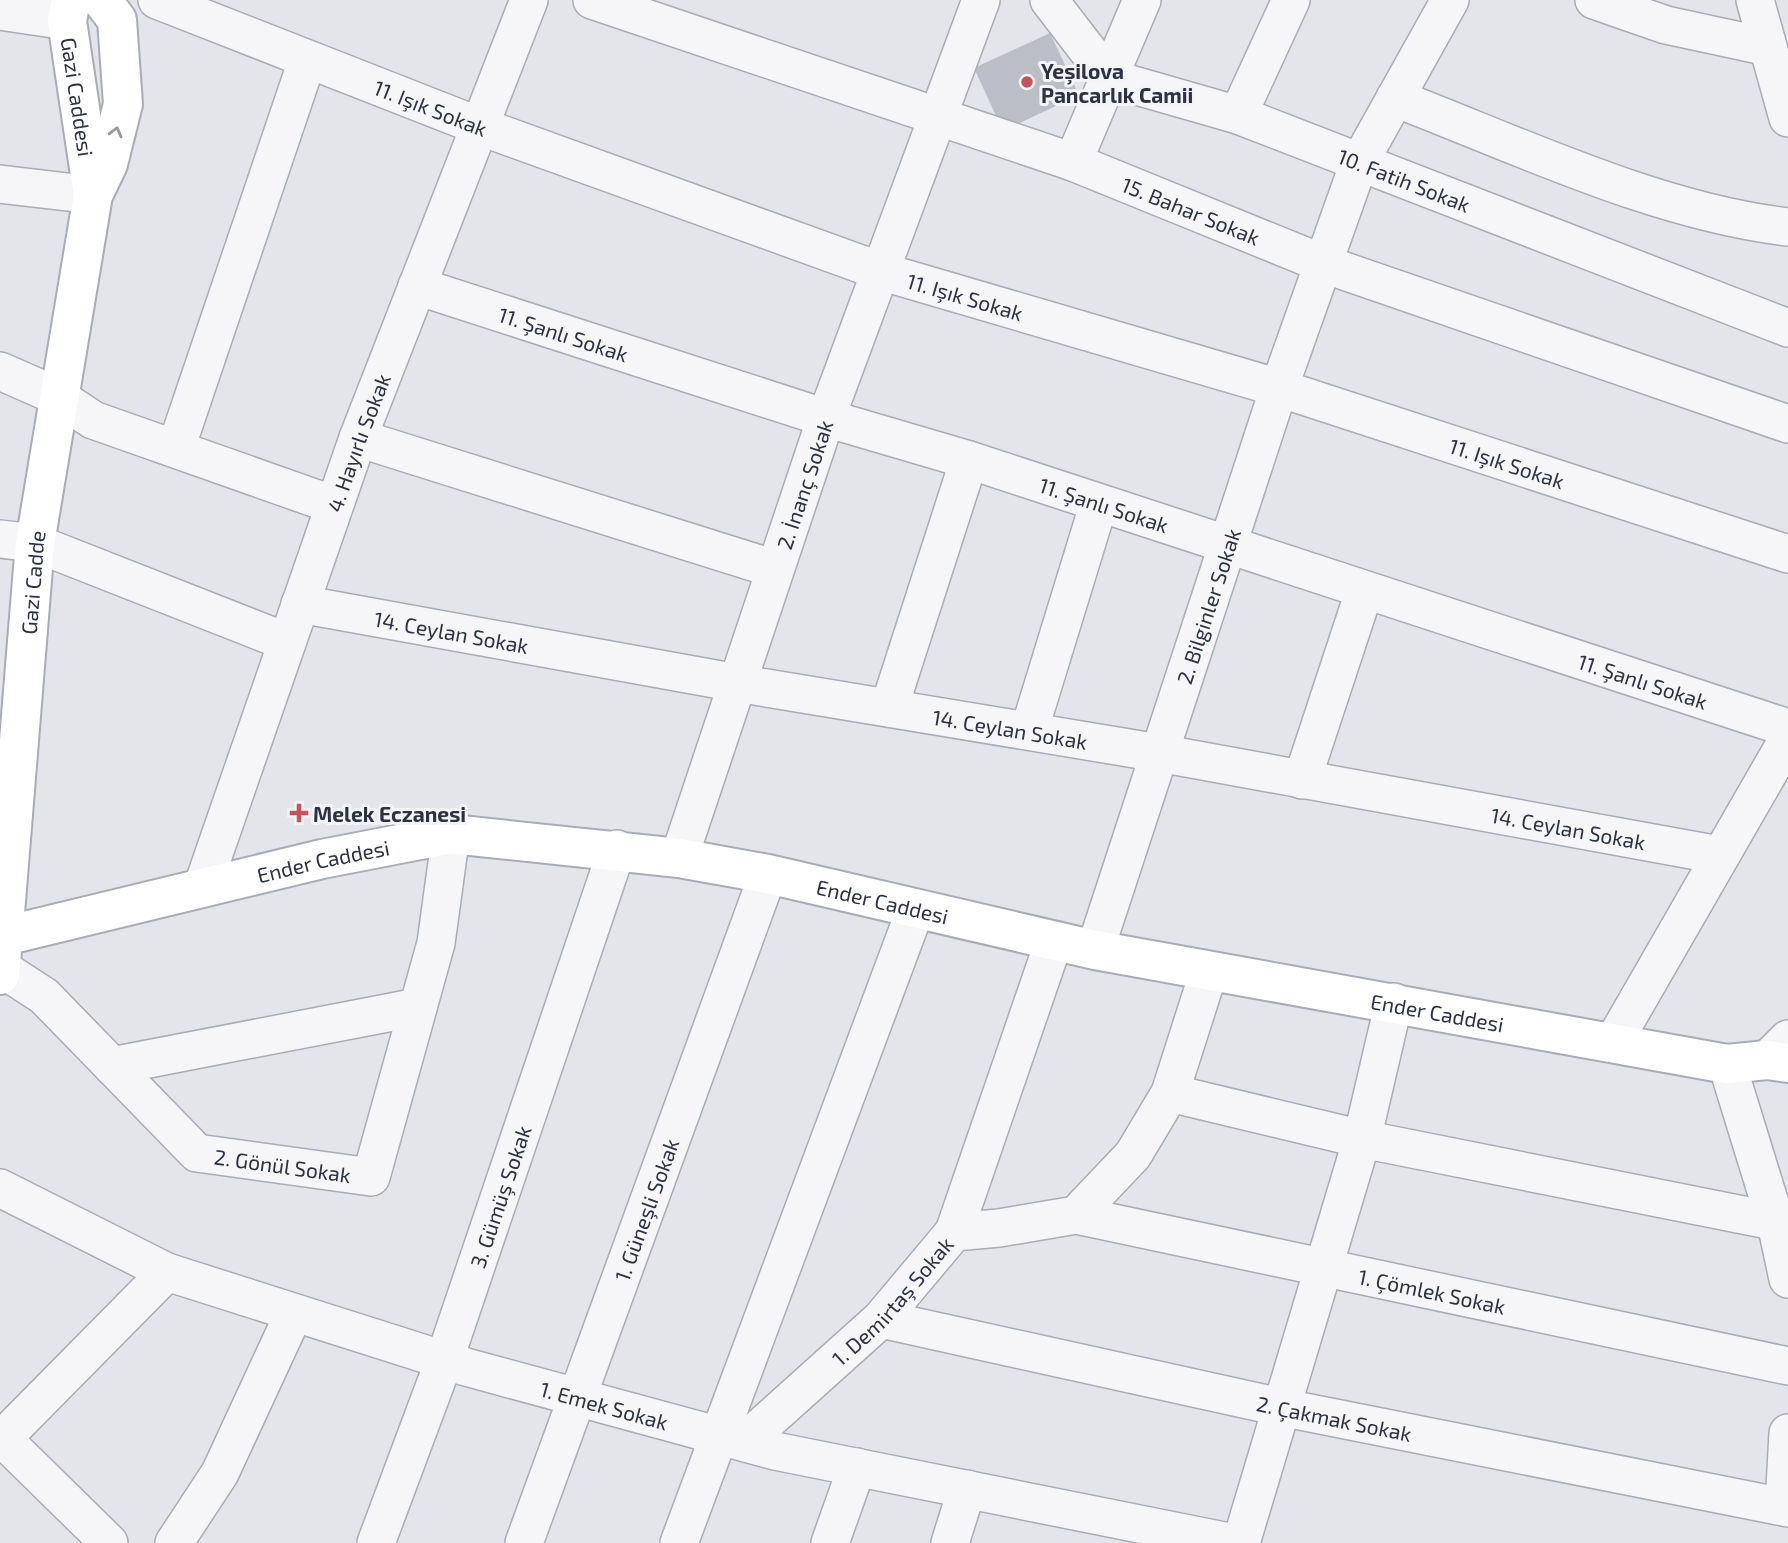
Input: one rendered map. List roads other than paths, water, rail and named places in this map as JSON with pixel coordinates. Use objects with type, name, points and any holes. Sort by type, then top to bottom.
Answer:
[{"type":"street","points":[[0,184],[93,195],[108,164],[123,104],[117,20],[102,0]]},
{"type":"street","name":"11. Işık Sokak","points":[[157,0],[307,61],[480,126],[880,271],[1279,388],[1788,554]]},
{"type":"street","name":"4. Hayırlı Sokak","points":[[202,888],[358,438],[529,0]]},
{"type":"street","name":"15. Bahar Sokak","points":[[592,0],[1073,162],[1324,264],[1788,424]]},
{"type":"street","name":"2. İnanç Sokak","points":[[679,858],[826,418],[981,0]]},
{"type":"street","points":[[1049,0],[1109,78]]},
{"type":"street","points":[[1073,162],[1142,0]]},
{"type":"street","points":[[1238,115],[1291,0]]},
{"type":"street","name":"2. Bilginler Sokak","points":[[1096,950],[1279,388],[1359,163],[1450,0]]},
{"type":"street","points":[[1594,0],[1666,25],[1768,47]]},
{"type":"street","points":[[1755,0],[1788,118]]},
{"type":"street","points":[[0,11],[69,11]]},
{"type":"street","name":"Gazi Caddesi","points":[[69,11],[93,195]]},
{"type":"street","points":[[176,448],[307,61]]},
{"type":"street","name":"10. Fatih Sokak","points":[[1109,78],[1238,115],[1788,328]]},
{"type":"street","points":[[1395,98],[1621,185],[1739,221],[1788,227]]},
{"type":"street","name":"Gazi Cadde","points":[[0,975],[18,541],[57,396],[93,195]]},
{"type":"street","name":"11. Şanlı Sokak","points":[[417,286],[826,418],[969,460],[1364,592],[1788,728]]},
{"type":"street","points":[[0,371],[57,396],[93,420],[334,505]]},
{"type":"street","points":[[358,438],[775,569]]},
{"type":"street","points":[[889,708],[969,460]]},
{"type":"street","points":[[1029,732],[1099,503]]},
{"type":"street","points":[[18,541],[287,642]]},
{"type":"street","points":[[1302,780],[1364,592]]},
{"type":"street","name":"14. Ceylan Sokak","points":[[300,604],[737,683],[1159,753],[1719,855]]},
{"type":"street","points":[[1613,1043],[1788,739]]},
{"type":"street","name":"Ender Caddesi","points":[[2,947],[202,888],[322,859],[451,834],[617,849],[679,858],[768,874],[1096,950],[1727,1063],[1781,1054]]},
{"type":"street","name":"2. Gönül Sokak","points":[[2,947],[44,996],[197,1153],[371,1177],[436,943],[451,834]]},
{"type":"street","name":"3. Gümüş Sokak","points":[[376,1543],[444,1361],[617,849]]},
{"type":"street","name":"1. Güneşli Sokak","points":[[524,1543],[768,874]]},
{"type":"street","points":[[679,1543],[732,1439],[916,908]]},
{"type":"street","points":[[954,1232],[1054,941]]},
{"type":"street","points":[[1076,1215],[1133,1155],[1170,1093],[1209,971]]},
{"type":"street","points":[[1241,1543],[1362,1139],[1395,1002]]},
{"type":"street","points":[[112,1066],[418,1007]]},
{"type":"street","points":[[1727,1063],[1782,1223],[1788,1279]]},
{"type":"street","points":[[1170,1093],[1362,1139],[1782,1223]]},
{"type":"street","name":"1. Emek Sokak","points":[[0,1188],[167,1272],[444,1361],[732,1439],[967,1489],[1099,1529],[1234,1543]]},
{"type":"street","name":"1. Demirtaş Sokak","points":[[732,1439],[881,1319],[954,1232],[999,1228],[1076,1215]]},
{"type":"street","name":"1. Çömlek Sokak","points":[[1076,1215],[1788,1366]]},
{"type":"street","points":[[104,1541],[2,1437],[167,1272]]},
{"type":"street","points":[[174,1543],[220,1473],[293,1313]]},
{"type":"street","name":"2. Çakmak Sokak","points":[[881,1319],[1280,1407],[1786,1507]]},
{"type":"street","points":[[1786,1507],[1788,1433]]},
{"type":"street","points":[[830,1543],[857,1467]]},
{"type":"street","points":[[950,1543],[967,1489]]},
{"type":"place","name":"Yeşilova Pancarlık Camii","points":[[1027,82]]},
{"type":"place","name":"Melek Eczanesi","points":[[299,813]]}]
